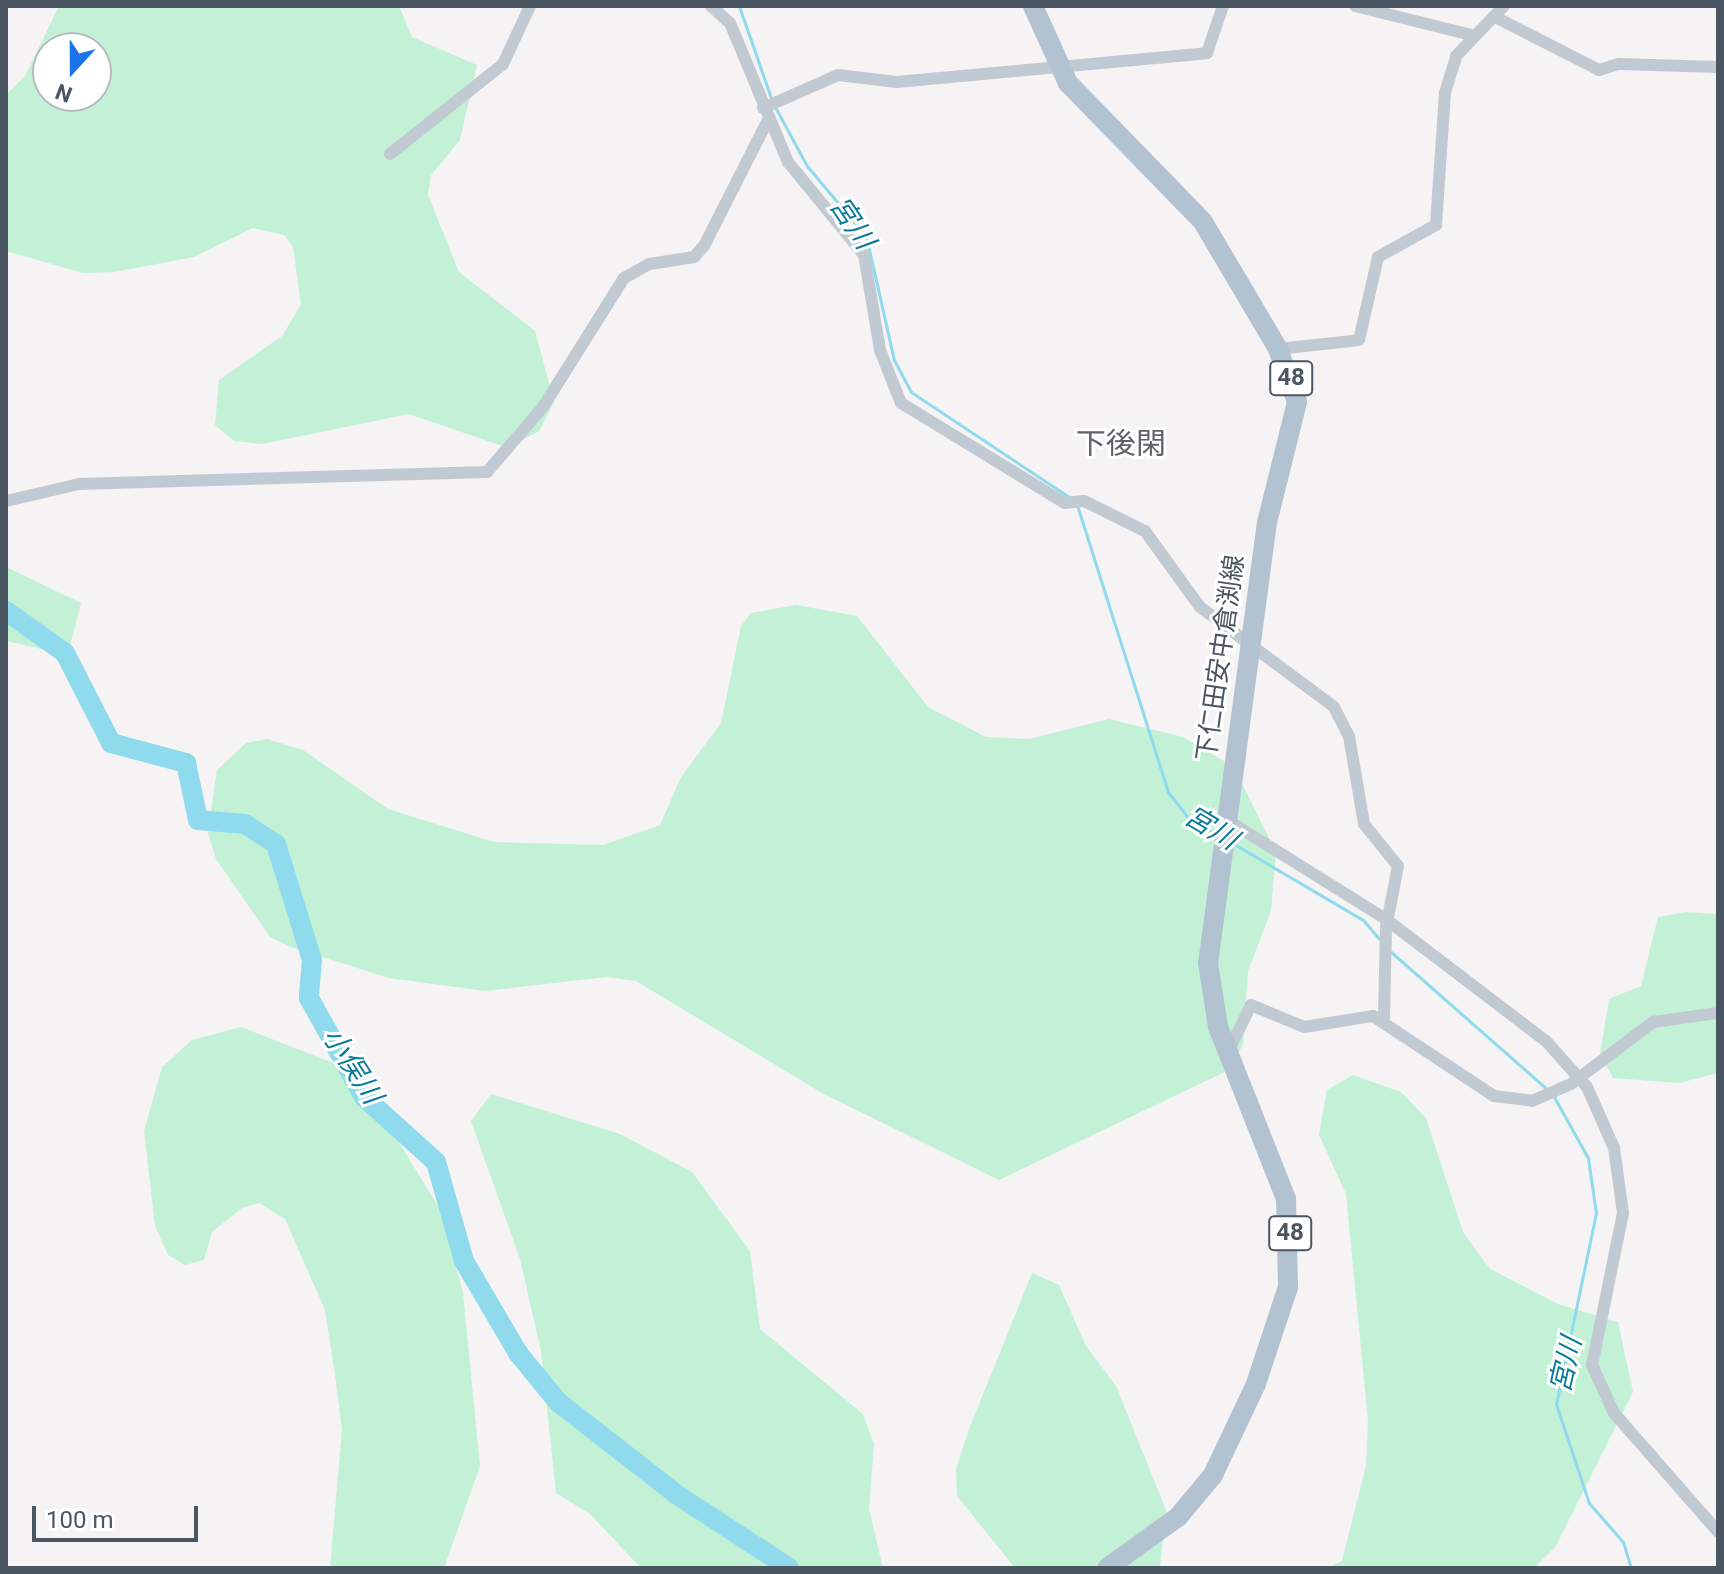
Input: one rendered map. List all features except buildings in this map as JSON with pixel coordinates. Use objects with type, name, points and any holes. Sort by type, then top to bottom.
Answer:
[{"type":"main road","name":"下仁田安中倉渕線","points":[[1033,6],[1057,66],[1203,222],[1278,349],[1292,381],[1296,425],[1267,522],[1219,848],[1209,984],[1229,1050],[1286,1199],[1291,1262],[1284,1309],[1213,1475],[1178,1517],[1107,1568]]},
{"type":"street","points":[[390,154],[503,64],[530,6]]},
{"type":"street","points":[[711,6],[730,23],[788,162],[864,255],[880,350],[901,403],[1068,502],[1084,501],[1145,531],[1184,591],[1334,707],[1349,736],[1364,824],[1398,866],[1387,924],[1384,1019]]},
{"type":"street","points":[[6,501],[79,484],[487,472],[536,417],[624,278],[649,264],[694,257],[704,246],[766,114],[790,96],[838,75],[897,82],[1207,53],[1223,6]]},
{"type":"street","points":[[1355,6],[1471,35]]},
{"type":"street","points":[[1278,349],[1359,340],[1378,257],[1436,225],[1445,93],[1471,35],[1500,12],[1599,70],[1619,64],[1718,67]]},
{"type":"street","points":[[1224,823],[1387,924],[1546,1041],[1575,1080],[1614,1148],[1623,1213],[1592,1365],[1614,1413],[1718,1532]]},
{"type":"street","points":[[1229,1050],[1251,1005],[1304,1027],[1364,1016],[1384,1019],[1494,1096],[1532,1101],[1551,1095],[1575,1080],[1653,1022],[1673,1013],[1718,1013]]},
{"type":"green space","points":[[59,6],[399,6],[412,37],[477,65],[460,140],[431,175],[428,195],[459,272],[535,331],[554,402],[539,431],[508,448],[409,414],[262,444],[234,441],[215,425],[219,380],[282,336],[301,305],[293,247],[284,235],[253,228],[194,257],[114,272],[83,273],[6,251],[6,95],[25,76],[32,62],[32,112],[112,112],[112,32],[46,32]]},
{"type":"green space","points":[[6,567],[81,603],[69,649],[59,653],[6,641]]},
{"type":"green space","points":[[796,605],[857,616],[928,707],[986,737],[1029,739],[1109,719],[1183,737],[1234,767],[1276,852],[1271,911],[1248,971],[1243,1044],[1231,1069],[999,1180],[822,1093],[636,981],[607,977],[485,991],[389,978],[291,947],[270,937],[216,859],[208,833],[217,770],[246,743],[267,739],[303,750],[388,809],[494,842],[603,845],[660,825],[681,777],[721,723],[741,626],[751,613]]},
{"type":"green space","points":[[1686,912],[1718,914],[1718,1073],[1679,1083],[1613,1078],[1600,1054],[1609,999],[1641,986],[1658,917]]},
{"type":"green space","points":[[241,1027],[338,1065],[392,1131],[441,1211],[463,1293],[480,1466],[444,1568],[330,1568],[342,1430],[335,1375],[325,1310],[285,1219],[259,1203],[242,1208],[212,1232],[204,1260],[185,1265],[168,1255],[155,1226],[144,1131],[162,1067],[192,1040]]},
{"type":"green space","points":[[1353,1075],[1401,1092],[1426,1118],[1463,1232],[1490,1269],[1558,1304],[1618,1322],[1633,1392],[1556,1546],[1534,1568],[1327,1568],[1342,1561],[1366,1466],[1368,1421],[1346,1194],[1319,1135],[1327,1090]]},
{"type":"green space","points":[[491,1094],[620,1134],[692,1172],[750,1251],[760,1329],[863,1414],[874,1444],[869,1509],[883,1568],[641,1568],[590,1514],[556,1493],[541,1351],[520,1259],[471,1121]]},
{"type":"green space","points":[[1032,1273],[1059,1285],[1086,1346],[1116,1386],[1166,1510],[1160,1568],[1015,1568],[957,1496],[956,1469],[969,1429]]},
{"type":"waterway","name":"宮川","points":[[739,6],[771,98]]},
{"type":"waterway","name":"宮川","points":[[774,105],[807,166],[866,236],[894,360],[911,392],[1072,499]]},
{"type":"waterway","name":"宮川","points":[[1077,505],[1168,792],[1188,818],[1217,835]]},
{"type":"waterway","name":"小俣川","points":[[6,611],[65,653],[111,743],[186,763],[198,820],[245,824],[276,844],[312,960],[309,998],[364,1097],[436,1162],[464,1261],[518,1353],[558,1402],[676,1494],[789,1568]]},
{"type":"waterway","name":"宮川","points":[[1234,844],[1363,920],[1383,943]]},
{"type":"waterway","name":"宮川","points":[[1391,952],[1547,1089]]},
{"type":"waterway","name":"宮川","points":[[1553,1095],[1588,1158],[1596,1213],[1556,1404],[1589,1503],[1623,1542],[1631,1568]]},
{"type":"district","name":"下後閑","points":[[1121,444]]}]
